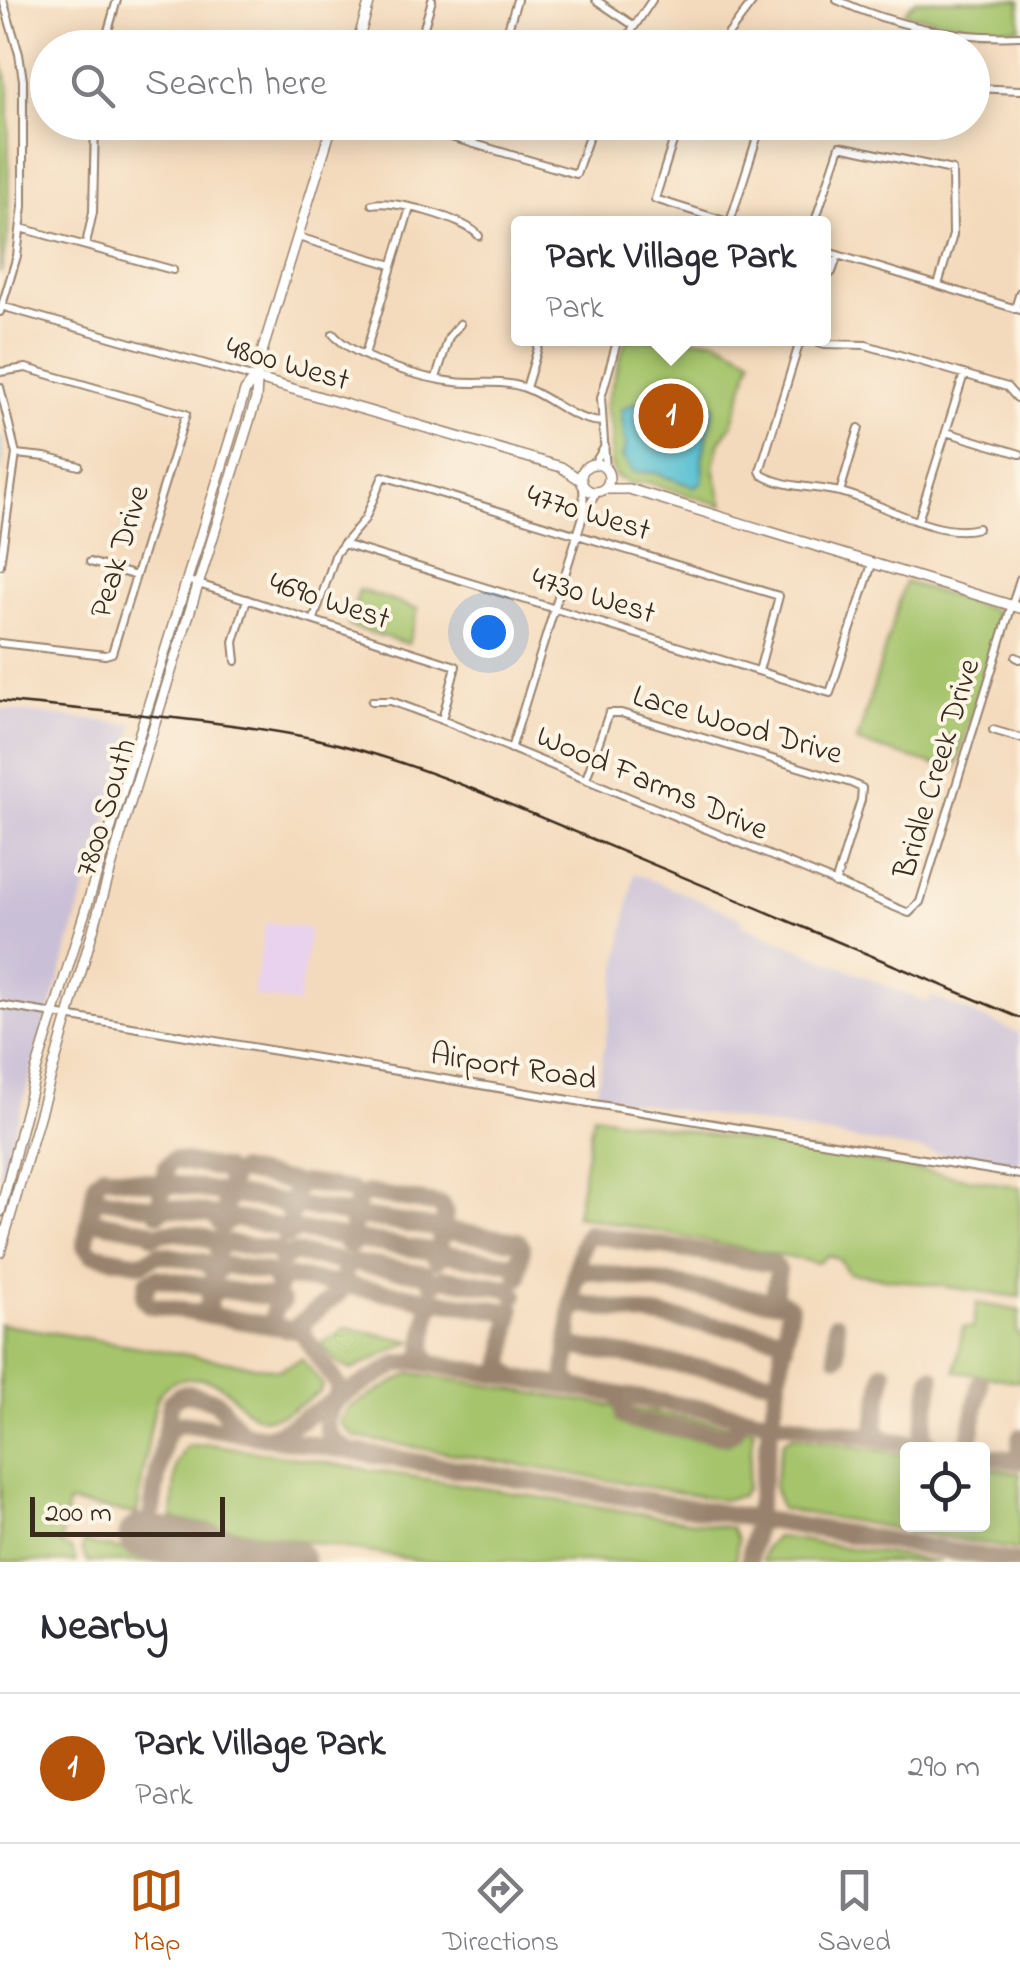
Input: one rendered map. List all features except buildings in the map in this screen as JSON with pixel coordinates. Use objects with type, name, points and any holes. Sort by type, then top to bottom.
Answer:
[{"type":"main road","points":[[361,30],[370,0]]},
{"type":"main road","name":"7800 South","points":[[0,1212],[36,1071],[245,392],[255,378],[328,140]]},
{"type":"main road","name":"7800 South","points":[[0,1252],[67,1016],[256,400],[255,378]]},
{"type":"main road","name":"4800 West","points":[[255,378],[561,468],[600,490],[628,490],[1016,607]]},
{"type":"main road","points":[[583,483],[582,473],[591,465]]},
{"type":"main road","name":"4800 West","points":[[561,468],[591,465],[607,472],[628,490]]},
{"type":"main road","points":[[600,490],[607,472]]},
{"type":"street","points":[[1,308],[21,228],[23,80],[3,0]]},
{"type":"street","points":[[108,30],[117,0]]},
{"type":"street","points":[[423,30],[432,0]]},
{"type":"street","points":[[508,30],[517,0]]},
{"type":"street","points":[[596,0],[633,25]]},
{"type":"street","points":[[630,30],[652,0]]},
{"type":"street","points":[[732,30],[754,0]]},
{"type":"street","points":[[837,0],[893,21],[937,30]]},
{"type":"street","points":[[990,36],[1020,36]]},
{"type":"street","points":[[990,89],[1020,90]]},
{"type":"street","points":[[86,244],[93,212],[94,140]]},
{"type":"street","points":[[459,140],[576,174],[588,140]]},
{"type":"street","points":[[472,144],[473,140]]},
{"type":"street","points":[[674,140],[655,199],[710,216]]},
{"type":"street","points":[[734,216],[757,140]]},
{"type":"street","points":[[817,216],[840,146],[952,170],[953,235],[938,285]]},
{"type":"street","points":[[372,204],[390,202],[466,225],[479,236]]},
{"type":"street","points":[[365,354],[410,208]]},
{"type":"street","points":[[21,228],[173,270]]},
{"type":"street","points":[[298,237],[392,266]]},
{"type":"street","points":[[831,253],[1018,309],[1020,292]]},
{"type":"street","points":[[831,273],[838,255]]},
{"type":"street","name":"4800 West","points":[[1,308],[255,378]]},
{"type":"street","points":[[436,378],[448,337],[460,324]]},
{"type":"street","points":[[333,334],[365,354],[436,378],[457,383],[504,382],[526,388],[564,412],[602,422]]},
{"type":"street","points":[[831,344],[866,345],[1007,387],[1018,398]]},
{"type":"street","points":[[526,388],[539,346]]},
{"type":"street","points":[[607,472],[602,391],[616,346]]},
{"type":"street","points":[[799,346],[760,471],[765,477],[791,486],[840,492],[918,521],[962,531],[978,528]]},
{"type":"street","name":"Peak Drive","points":[[0,372],[26,368],[186,414],[112,653],[0,643]]},
{"type":"street","points":[[918,521],[964,374]]},
{"type":"street","points":[[0,387],[16,454],[0,564]]},
{"type":"street","points":[[840,492],[859,428]]},
{"type":"street","points":[[946,432],[1020,454]]},
{"type":"street","points":[[591,465],[606,444]]},
{"type":"street","points":[[16,454],[80,466]]},
{"type":"street","name":"4770 West","points":[[343,544],[365,519],[383,476],[578,534],[779,596],[759,670]]},
{"type":"street","points":[[511,748],[584,513],[583,483]]},
{"type":"street","points":[[584,513],[600,490]]},
{"type":"street","points":[[314,619],[343,544]]},
{"type":"street","name":"4730 West","points":[[343,544],[830,693],[872,564]]},
{"type":"street","points":[[90,562],[136,576]]},
{"type":"street","name":"Bridle Creek Drive","points":[[914,912],[1016,607],[1020,579]]},
{"type":"street","name":"4690 West","points":[[188,581],[456,666],[442,720]]},
{"type":"street","points":[[236,661],[234,642],[247,599]]},
{"type":"street","name":"Wood Farms Drive","points":[[372,702],[392,701],[442,720],[900,911],[914,912]]},
{"type":"street","name":"Lace Wood Drive","points":[[586,780],[609,712],[862,788],[835,884]]},
{"type":"street","points":[[993,730],[1020,738]]},
{"type":"street","name":"Airport Road","points":[[0,1005],[1020,1175]]},
{"type":"shaded area","points":[[0,709],[134,725],[0,1180]]},
{"type":"shaded area","points":[[634,873],[742,918],[741,924],[904,993],[928,1003],[931,996],[1020,1034],[1020,1167],[596,1096]]},
{"type":"shaded area","points":[[266,922],[310,929],[298,1004],[253,996]]},
{"type":"green space","points":[[916,0],[1020,0],[1020,28],[977,28],[904,13]]},
{"type":"green space","points":[[0,54],[9,87],[8,233],[0,273]]},
{"type":"green space","points":[[624,346],[729,346],[752,358],[732,425],[720,441],[714,467],[723,506],[647,482],[631,484],[615,476],[610,460],[612,430],[605,407]]},
{"type":"green space","points":[[905,582],[996,611],[994,614],[1000,617],[955,771],[857,742]]},
{"type":"green space","points":[[359,590],[418,609],[408,644],[349,626]]},
{"type":"green space","points":[[593,1115],[1020,1187],[1020,1297],[848,1273],[840,1260],[828,1255],[818,1263],[576,1216]]},
{"type":"green space","points":[[977,1303],[1020,1311],[1016,1333],[1020,1334],[1020,1382],[955,1371],[963,1327],[973,1328]]},
{"type":"green space","points":[[0,1324],[279,1370],[302,1359],[323,1385],[320,1392],[294,1409],[265,1418],[247,1410],[216,1383],[190,1378],[173,1382],[157,1401],[137,1514],[68,1503],[60,1545],[70,1548],[77,1562],[0,1562]]},
{"type":"green space","points":[[346,1328],[412,1341],[352,1370],[339,1364],[321,1344]]},
{"type":"green space","points":[[411,1373],[754,1429],[747,1488],[741,1496],[723,1500],[355,1437],[340,1423],[348,1408]]},
{"type":"green space","points":[[793,1436],[900,1454],[900,1529],[781,1509],[774,1486],[783,1441]]},
{"type":"green space","points":[[210,1444],[731,1528],[738,1540],[735,1562],[428,1562],[172,1519],[176,1464],[186,1446]]},
{"type":"green space","points":[[990,1468],[1020,1473],[1020,1550],[915,1532],[990,1532]]},
{"type":"green space","points":[[776,1537],[940,1562],[762,1562],[765,1547]]},
{"type":"green space","points":[[83,1543],[196,1562],[88,1562],[82,1551]]},
{"type":"water","points":[[708,399],[714,406],[702,458],[703,481],[695,487],[655,473],[634,472],[622,457],[626,446],[621,410],[632,404]]},
{"type":"waterway","points":[[0,438],[0,470]]},
{"type":"taxiway","points":[[161,1196],[166,1167],[173,1160],[223,1169],[230,1178]]},
{"type":"taxiway","points":[[225,1206],[231,1177],[239,1171],[291,1182],[294,1190],[290,1217]]},
{"type":"taxiway","points":[[441,1236],[435,1228],[362,1217],[353,1222],[347,1214],[299,1206],[290,1213],[283,1203],[235,1195],[226,1201],[219,1192],[171,1184],[162,1190],[155,1183],[103,1175],[96,1182],[85,1246],[92,1254],[142,1263],[159,1254],[207,1263],[214,1273],[224,1265],[270,1273],[278,1284],[287,1277],[335,1284],[344,1277],[349,1286],[423,1298],[430,1307],[439,1301],[504,1311],[511,1320]]},
{"type":"taxiway","points":[[294,1193],[298,1185],[305,1183],[351,1190],[357,1199]]},
{"type":"taxiway","points":[[352,1228],[358,1197],[367,1193],[441,1205],[445,1214],[441,1236]]},
{"type":"taxiway","points":[[92,1205],[101,1198],[152,1207],[158,1213],[167,1207],[214,1215],[222,1226],[232,1218],[279,1227],[286,1236],[297,1230],[341,1237],[349,1246],[359,1240],[430,1251],[437,1260],[445,1254],[513,1264],[519,1272]]},
{"type":"taxiway","points":[[91,1214],[95,1221],[149,1231],[154,1236],[176,1232],[202,1237],[216,1243],[218,1250],[223,1243],[276,1250],[282,1260],[293,1253],[339,1261],[345,1269],[354,1263],[426,1274],[433,1284],[442,1278],[508,1288],[515,1295]]},
{"type":"taxiway","points":[[439,1246],[442,1235],[451,1231],[518,1241],[522,1247],[518,1278]]},
{"type":"taxiway","points":[[576,1388],[567,1380],[566,1372],[578,1260],[588,1234],[773,1264],[778,1270],[774,1297],[780,1302]]},
{"type":"taxiway","points":[[211,1295],[216,1261]]},
{"type":"taxiway","points":[[578,1276],[586,1270],[790,1307],[749,1562]]},
{"type":"taxiway","points":[[266,1325],[273,1318],[280,1272]]},
{"type":"taxiway","points":[[200,1314],[209,1306],[210,1294],[205,1286],[157,1278],[147,1282],[144,1298],[150,1305],[302,1331]]},
{"type":"taxiway","points":[[293,1329],[339,1293],[344,1278]]},
{"type":"taxiway","points":[[211,1295],[220,1289],[274,1298],[282,1303]]},
{"type":"taxiway","points":[[431,1297],[423,1352],[432,1364]]},
{"type":"taxiway","points":[[573,1310],[582,1304],[778,1336],[785,1346]]},
{"type":"taxiway","points":[[512,1309],[503,1366],[514,1377]]},
{"type":"taxiway","points":[[304,1323],[302,1332],[339,1387],[335,1400]]},
{"type":"taxiway","points":[[836,1324],[837,1356]]},
{"type":"taxiway","points":[[568,1355],[576,1347],[771,1380],[778,1387]]},
{"type":"taxiway","points":[[265,1437],[398,1364],[415,1361],[901,1442]]},
{"type":"taxiway","points":[[884,1372],[875,1428],[885,1439]]},
{"type":"taxiway","points":[[929,1442],[923,1434],[932,1377]]},
{"type":"taxiway","points":[[971,1442],[980,1383]]},
{"type":"taxiway","points":[[165,1434],[171,1402],[188,1393],[216,1401],[242,1433]]},
{"type":"taxiway","points":[[615,1394],[622,1401],[625,1417],[636,1422],[727,1436],[741,1419],[749,1416]]},
{"type":"taxiway","points":[[336,1401],[327,1427],[332,1438],[345,1448]]},
{"type":"taxiway","points":[[161,1541],[152,1536],[149,1528],[163,1442],[169,1429],[183,1423],[1015,1562]]},
{"type":"taxiway","points":[[1020,1437],[1020,1457]]},
{"type":"taxiway","points":[[990,1456],[1020,1461]]},
{"type":"runway","points":[[141,1537],[292,1562]]},
{"type":"railway","points":[[0,701],[242,726],[321,740],[380,756],[475,790],[1020,1018]]},
{"type":"place","name":"Park Village Park","points":[[671,416]]}]
